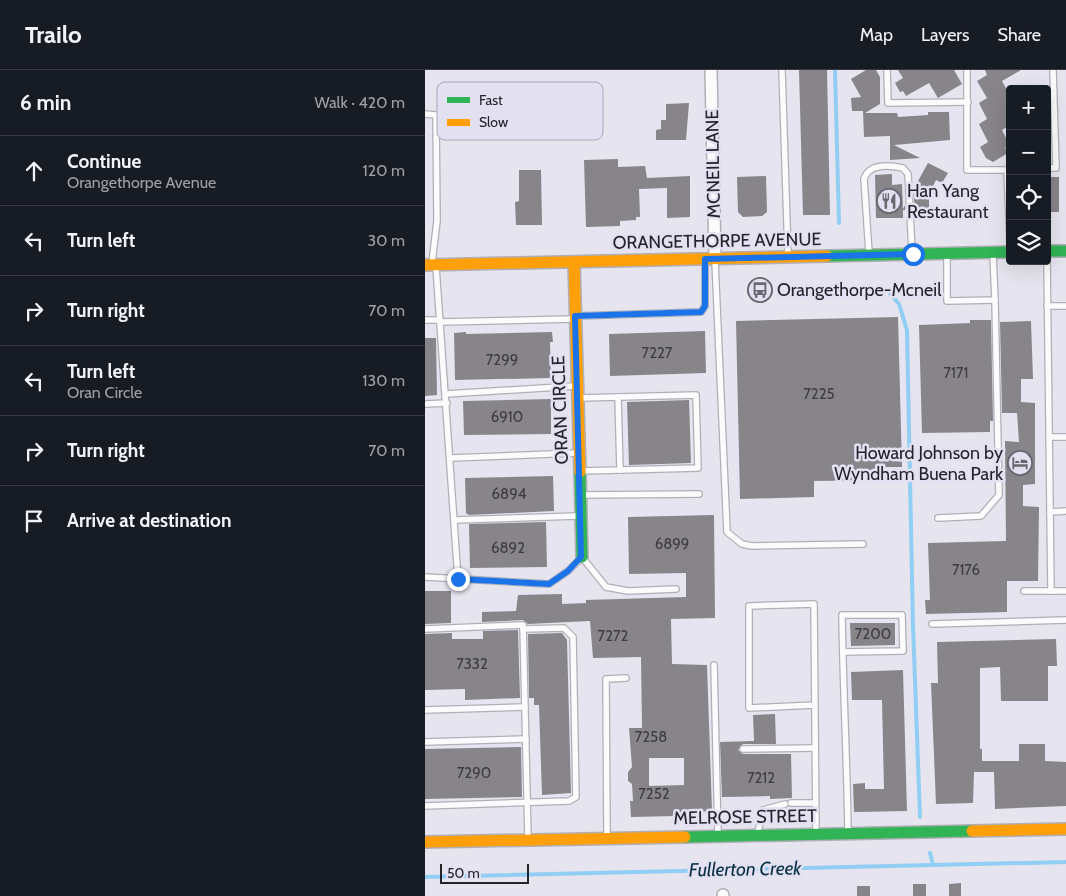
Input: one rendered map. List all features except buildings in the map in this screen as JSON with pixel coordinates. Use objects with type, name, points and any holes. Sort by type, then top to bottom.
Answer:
[{"type":"street","name":"MCNEIL LANE","points":[[710,259],[711,70]]},
{"type":"street","points":[[1051,251],[1066,251]]},
{"type":"street","name":"ORANGETHORPE AVENUE","points":[[431,265],[1006,252]]},
{"type":"street","name":"ORAN CIRCLE","points":[[574,262],[581,557]]},
{"type":"street","name":"MELROSE STREET","points":[[425,842],[1066,829]]},
{"type":"lane","points":[[783,70],[788,257]]},
{"type":"lane","points":[[887,70],[888,103],[968,102]]},
{"type":"lane","points":[[967,70],[967,170],[1006,170]]},
{"type":"lane","points":[[1051,168],[1056,168],[1053,70]]},
{"type":"lane","points":[[425,114],[436,115],[437,221],[431,265],[440,321],[458,579]]},
{"type":"lane","points":[[869,255],[864,179],[867,171],[871,168],[898,167],[903,168],[908,174],[913,254]]},
{"type":"lane","points":[[1008,175],[1009,220]]},
{"type":"lane","points":[[938,518],[981,516],[999,495],[993,252]]},
{"type":"lane","points":[[947,253],[947,301],[995,300]]},
{"type":"lane","points":[[425,320],[575,318],[701,312],[705,306],[710,259]]},
{"type":"lane","points":[[710,259],[727,532],[742,544],[752,546],[863,544]]},
{"type":"lane","points":[[1047,265],[1051,591]]},
{"type":"lane","points":[[1047,306],[1066,306]]},
{"type":"lane","points":[[446,394],[577,385]]},
{"type":"lane","points":[[578,398],[696,395],[698,468],[579,471]]},
{"type":"lane","points":[[618,397],[620,470]]},
{"type":"lane","points":[[425,404],[447,403]]},
{"type":"lane","points":[[1049,437],[1066,436]]},
{"type":"lane","points":[[451,458],[579,453]]},
{"type":"lane","points":[[580,495],[699,494]]},
{"type":"lane","points":[[1050,512],[1066,512]]},
{"type":"lane","points":[[455,520],[581,516]]},
{"type":"lane","points":[[425,577],[549,584],[568,571],[581,557],[606,587],[628,591],[676,589]]},
{"type":"lane","points":[[1024,591],[1066,591]]},
{"type":"lane","points":[[815,705],[749,708],[749,606],[814,604],[815,705],[815,803],[816,834]]},
{"type":"lane","points":[[843,652],[903,651],[902,615],[842,615],[847,833]]},
{"type":"lane","points":[[932,624],[1066,620]]},
{"type":"lane","points":[[425,629],[523,625],[528,840]]},
{"type":"lane","points":[[425,806],[569,801],[576,797],[573,637],[564,628],[523,630]]},
{"type":"lane","points":[[714,665],[718,835]]},
{"type":"lane","points":[[607,838],[606,678],[626,678]]},
{"type":"lane","points":[[425,710],[525,707]]},
{"type":"lane","points":[[425,742],[526,739]]},
{"type":"lane","points":[[743,749],[815,748]]},
{"type":"lane","points":[[757,834],[763,810],[788,804],[815,803]]},
{"type":"waterway","points":[[835,70],[839,223]]},
{"type":"waterway","points":[[887,290],[899,304],[907,330],[913,626],[920,817]]},
{"type":"waterway","points":[[930,853],[933,865]]},
{"type":"waterway","name":"Fullerton Creek","points":[[425,877],[1066,862]]},
{"type":"traffic: fast","points":[[1051,251],[1066,251]]},
{"type":"traffic: fast","points":[[827,256],[1006,252]]},
{"type":"traffic: fast","points":[[580,472],[582,557]]},
{"type":"traffic: fast","points":[[685,837],[972,831]]},
{"type":"traffic: slow","points":[[425,265],[827,256]]},
{"type":"traffic: slow","points":[[574,262],[580,472]]},
{"type":"traffic: slow","points":[[972,831],[1066,829]]},
{"type":"traffic: slow","points":[[425,842],[685,837]]},
{"type":"place","name":"Han Yang Restaurant","points":[[889,201]]},
{"type":"place","name":"Orangethorpe-Mcneil","points":[[760,290]]},
{"type":"place","name":"Howard Johnson by Wyndham Buena Park","points":[[1020,463]]},
{"type":"route","points":[[458,579],[549,584],[568,571],[581,557],[575,316],[701,312],[705,306],[705,259],[913,254]]}]
